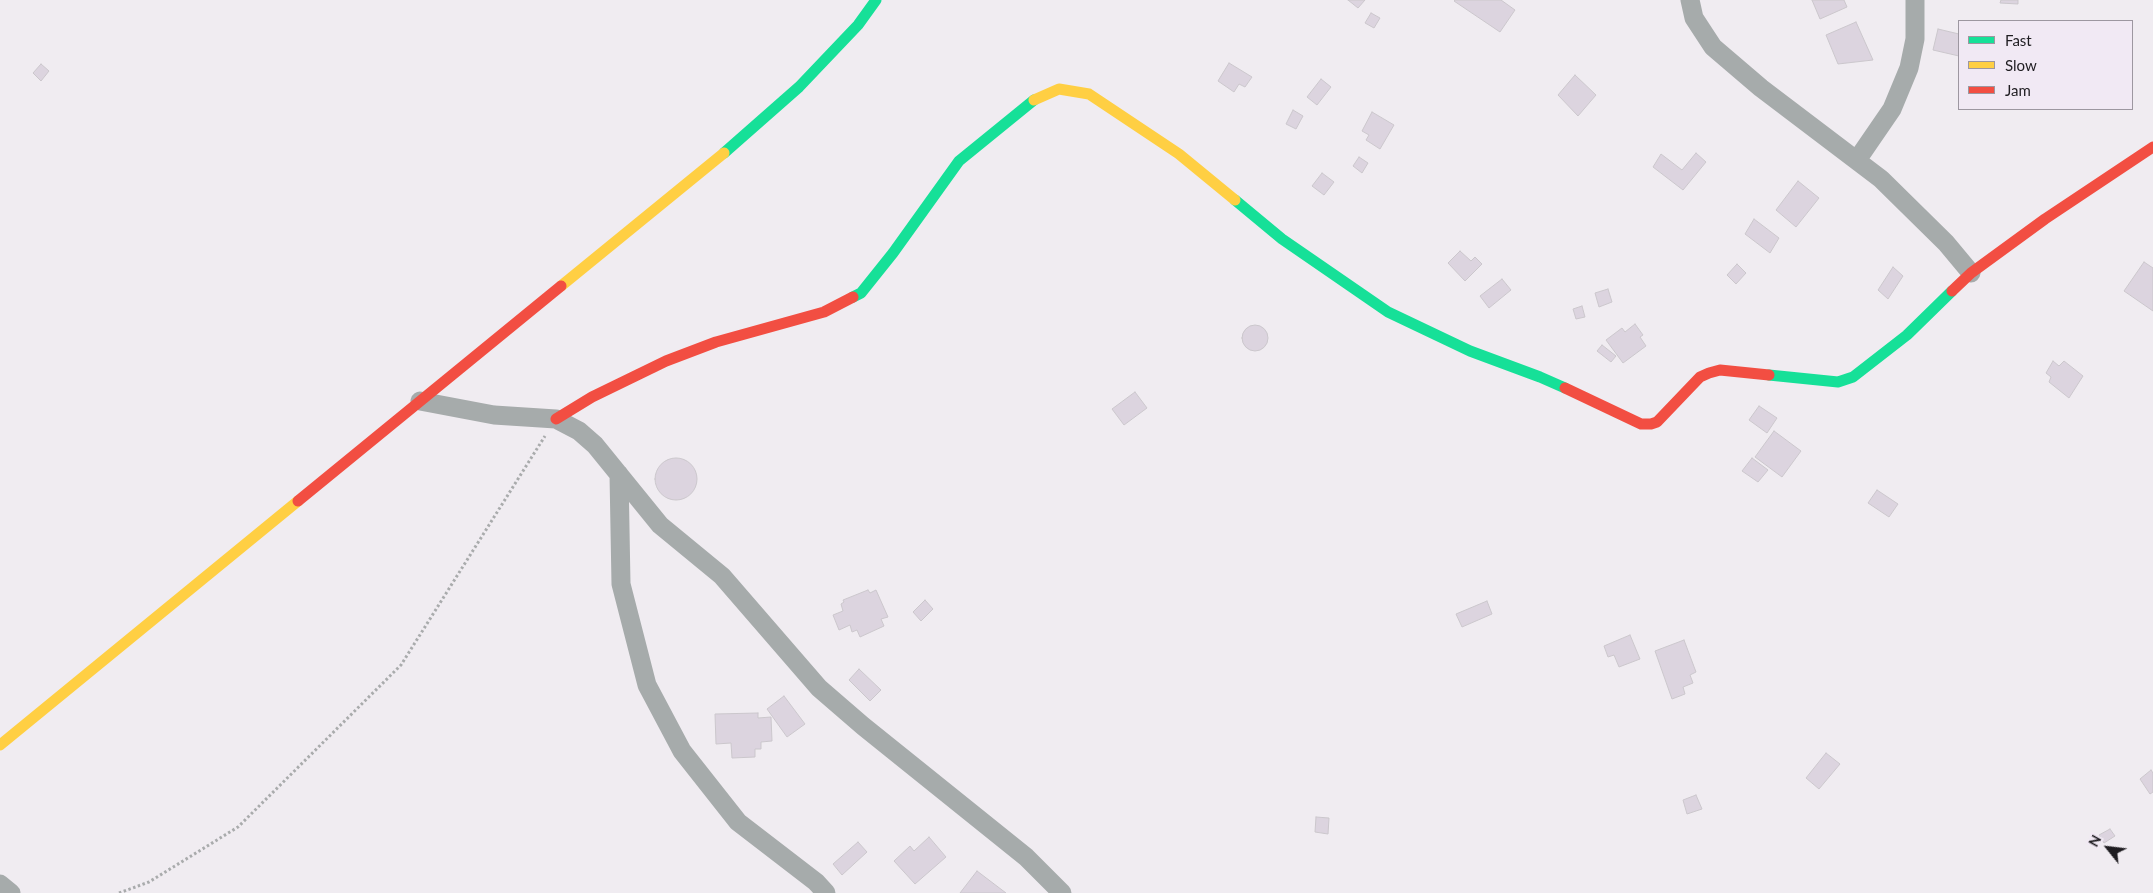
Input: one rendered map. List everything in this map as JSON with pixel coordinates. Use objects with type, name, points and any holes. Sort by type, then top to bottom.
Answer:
[{"type":"street","points":[[0,745],[729,149],[799,87],[858,25],[876,0]]},
{"type":"street","points":[[1690,0],[1694,18],[1713,47],[1761,88],[1857,160],[1887,185],[1946,243],[1971,273]]},
{"type":"street","points":[[1857,160],[1892,109],[1909,68],[1915,39],[1915,0]]},
{"type":"street","points":[[556,419],[592,397],[666,361],[716,342],[824,312],[861,293],[893,253],[958,161],[1036,98],[1059,89],[1089,94],[1179,154],[1282,239],[1388,312],[1470,351],[1540,376],[1641,424],[1656,422],[1700,377],[1720,370],[1817,381],[1838,382],[1853,377],[1907,335],[1971,273],[2045,219],[2153,147]]},
{"type":"street","points":[[420,401],[494,415],[556,419],[579,431],[595,445],[660,525],[722,576],[819,688],[863,726],[1026,856],[1062,893]]},
{"type":"street","points":[[619,474],[621,584],[647,685],[682,751],[738,822],[816,882],[826,893]]},
{"type":"street","points":[[0,884],[11,893]]},
{"type":"path","points":[[119,893],[149,882],[238,827],[401,665],[556,419]]},
{"type":"building","points":[[1348,0],[1365,0],[1358,8]]},
{"type":"building","points":[[1455,0],[1501,0],[1515,10],[1500,32]]},
{"type":"building","points":[[1812,0],[1844,0],[1847,7],[1820,19]]},
{"type":"building","points":[[2001,0],[2018,0],[2018,4],[2000,3]]},
{"type":"building","points":[[1371,13],[1380,18],[1374,28],[1365,23]]},
{"type":"building","points":[[1856,22],[1873,60],[1838,64],[1826,35]]},
{"type":"building","points":[[1938,29],[1958,34],[1958,56],[1933,50]]},
{"type":"building","points":[[1229,63],[1252,77],[1245,87],[1239,84],[1234,92],[1218,81]]},
{"type":"building","points":[[41,64],[49,71],[41,81],[33,73]]},
{"type":"building","points":[[1575,75],[1596,95],[1578,116],[1558,95]]},
{"type":"building","points":[[1321,79],[1331,87],[1317,105],[1307,97]]},
{"type":"building","points":[[1293,110],[1303,116],[1296,129],[1286,124]]},
{"type":"building","points":[[1372,112],[1394,125],[1380,149],[1366,140],[1369,135],[1362,131]]},
{"type":"building","points":[[1696,153],[1706,162],[1683,190],[1653,167],[1661,154],[1682,170]]},
{"type":"building","points":[[1359,157],[1368,163],[1362,173],[1353,166]]},
{"type":"building","points":[[1322,173],[1334,182],[1324,195],[1312,186]]},
{"type":"building","points":[[1798,181],[1819,198],[1796,227],[1776,210]]},
{"type":"building","points":[[1754,219],[1779,238],[1770,253],[1745,234]]},
{"type":"building","points":[[1460,251],[1471,261],[1475,257],[1482,264],[1465,281],[1448,263]]},
{"type":"building","points":[[2144,262],[2153,268],[2153,311],[2124,291]]},
{"type":"building","points":[[1737,264],[1746,273],[1736,284],[1727,275]]},
{"type":"building","points":[[1893,267],[1903,276],[1888,299],[1878,290]]},
{"type":"building","points":[[1502,279],[1511,290],[1489,308],[1480,296]]},
{"type":"building","points":[[1608,289],[1612,302],[1599,307],[1595,293]]},
{"type":"building","points":[[1582,306],[1585,317],[1576,319],[1573,309]]},
{"type":"building","points":[[1635,324],[1643,335],[1640,337],[1646,346],[1623,363],[1606,340],[1622,328],[1625,332]]},
{"type":"building","points":[[1255,325],[1264,329],[1268,338],[1264,347],[1255,351],[1246,347],[1242,338],[1246,329]]},
{"type":"building","points":[[1602,345],[1616,356],[1611,362],[1597,351]]},
{"type":"building","points":[[2053,361],[2059,366],[2064,361],[2083,376],[2069,398],[2049,382],[2051,377],[2046,373]]},
{"type":"building","points":[[1135,392],[1147,408],[1124,425],[1112,409]]},
{"type":"building","points":[[1759,406],[1777,418],[1767,433],[1749,420]]},
{"type":"building","points":[[1774,431],[1801,451],[1782,477],[1755,457]]},
{"type":"building","points":[[672,458],[680,458],[691,464],[697,479],[691,494],[680,500],[672,500],[661,494],[655,483],[655,475],[661,464]]},
{"type":"building","points":[[1752,458],[1768,470],[1758,482],[1742,471]]},
{"type":"building","points":[[1877,490],[1898,504],[1889,517],[1868,503]]},
{"type":"building","points":[[868,590],[870,593],[876,590],[888,617],[881,619],[884,626],[860,637],[857,630],[852,632],[850,625],[839,630],[833,615],[843,611],[841,604],[844,602],[843,600]]},
{"type":"building","points":[[925,600],[933,609],[921,621],[913,612]]},
{"type":"building","points":[[1487,601],[1492,614],[1462,627],[1456,614]]},
{"type":"building","points":[[1630,635],[1640,659],[1619,667],[1614,655],[1608,657],[1604,646]]},
{"type":"building","points":[[1684,640],[1696,672],[1690,675],[1693,683],[1683,687],[1685,694],[1672,699],[1655,651]]},
{"type":"building","points":[[859,669],[881,690],[870,701],[849,680]]},
{"type":"building","points":[[784,696],[805,724],[787,737],[767,709]]},
{"type":"building","points":[[758,713],[758,718],[771,717],[772,741],[761,742],[761,749],[755,749],[755,757],[732,758],[731,743],[716,744],[715,714]]},
{"type":"building","points":[[1826,753],[1840,764],[1819,789],[1806,778]]},
{"type":"building","points":[[2151,770],[2153,773],[2153,792],[2150,794],[2140,779]]},
{"type":"building","points":[[1696,795],[1702,809],[1687,814],[1683,800]]},
{"type":"building","points":[[1316,817],[1329,818],[1328,834],[1315,832]]},
{"type":"building","points":[[2110,829],[2115,836],[2104,843],[2099,835]]},
{"type":"building","points":[[929,837],[946,857],[915,884],[894,861],[910,846],[914,851]]},
{"type":"building","points":[[858,842],[867,852],[842,875],[833,864]]},
{"type":"building","points":[[977,871],[1006,893],[960,893]]},
{"type":"traffic: fast","points":[[724,153],[799,87],[858,25],[876,0]]},
{"type":"traffic: fast","points":[[853,297],[861,293],[893,253],[959,161],[1034,100]]},
{"type":"traffic: fast","points":[[1235,200],[1282,239],[1388,312],[1470,351],[1565,388]]},
{"type":"traffic: fast","points":[[1769,375],[1838,382],[1853,377],[1907,335],[1952,291]]},
{"type":"traffic: slow","points":[[1034,100],[1059,89],[1089,94],[1179,154],[1235,200]]},
{"type":"traffic: slow","points":[[561,286],[724,153]]},
{"type":"traffic: slow","points":[[0,745],[298,501]]},
{"type":"traffic: jam","points":[[1952,291],[1971,273],[2045,219],[2153,147]]},
{"type":"traffic: jam","points":[[298,501],[561,286]]},
{"type":"traffic: jam","points":[[556,419],[592,397],[666,361],[716,342],[824,312],[853,297]]},
{"type":"traffic: jam","points":[[1565,388],[1641,424],[1651,424],[1657,422],[1700,377],[1709,373],[1720,370],[1769,375]]}]
